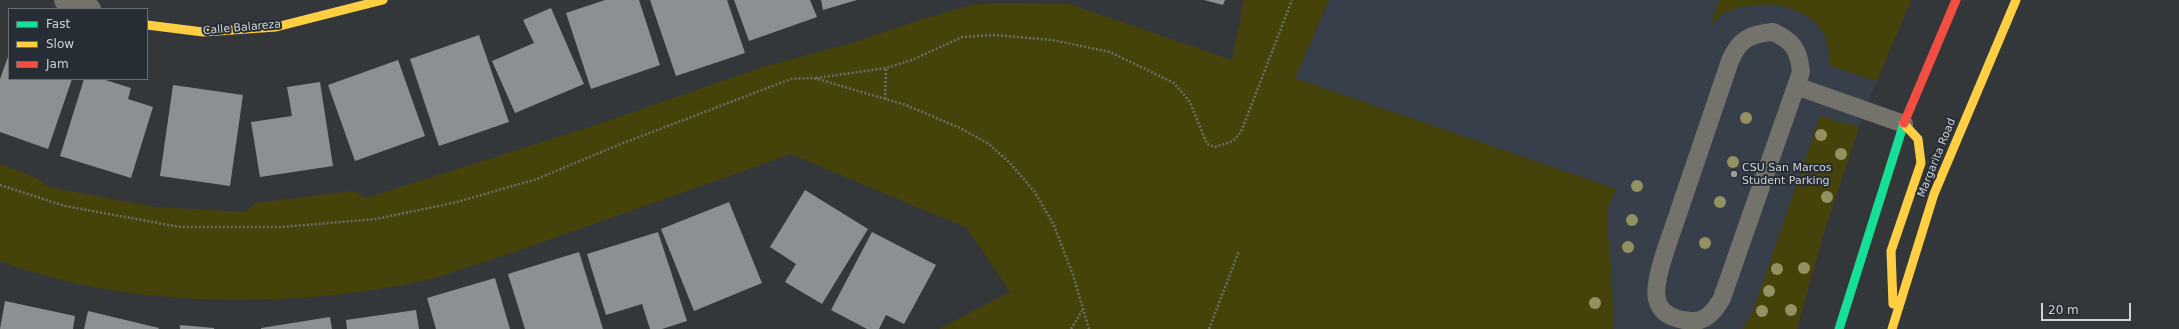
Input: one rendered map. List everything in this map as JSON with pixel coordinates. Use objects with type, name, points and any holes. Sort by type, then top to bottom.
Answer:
[{"type":"main road","name":"Calle Balareza","points":[[148,25],[203,32],[276,27],[383,0]]},
{"type":"main road","points":[[1839,329],[1904,124],[1956,0]]},
{"type":"main road","name":"Margarita Road","points":[[1892,329],[1934,194],[2016,0]]},
{"type":"main road","points":[[1894,319],[1891,251],[1921,163],[1918,139],[1904,124]]},
{"type":"street","points":[[65,0],[87,8]]},
{"type":"lane","points":[[1773,32],[1788,39],[1796,50],[1800,62],[1801,72],[1796,86],[1722,298],[1716,309],[1707,317],[1681,324],[1662,310],[1657,299],[1656,285],[1671,235],[1735,50],[1742,42],[1756,34],[1773,32]]},
{"type":"lane","points":[[1796,86],[1904,124]]},
{"type":"path","points":[[0,185],[66,206],[180,227],[282,227],[376,219],[457,202],[537,179],[791,79],[814,78],[886,68],[912,60],[962,37],[979,34],[1052,40],[1110,52],[1174,83],[1190,102],[1207,144],[1215,148],[1233,141],[1241,132],[1292,0]]},
{"type":"path","points":[[885,99],[886,68]]},
{"type":"path","points":[[814,78],[885,99],[960,128],[989,144],[1010,163],[1034,191],[1053,223],[1073,275],[1089,329]]},
{"type":"path","points":[[1209,329],[1239,251]]},
{"type":"path","points":[[1071,329],[1083,310]]},
{"type":"shaded area","points":[[1244,0],[1329,0],[1295,78],[1616,189],[1608,207],[1607,224],[1612,277],[1613,329],[939,329],[1010,292],[967,228],[791,154],[460,270],[431,279],[375,289],[322,296],[267,299],[211,299],[156,296],[102,288],[49,277],[0,261],[0,164],[37,178],[48,187],[155,207],[246,212],[255,203],[353,191],[366,198],[602,123],[763,67],[852,43],[920,20],[971,5],[997,3],[1069,4],[1232,60]]},
{"type":"shaded area","points":[[1329,0],[1911,0],[1865,109],[1824,232],[1797,329],[1168,329],[1295,78]]},
{"type":"shaded area","points":[[1719,0],[1911,0],[1877,81],[1830,66],[1828,46],[1823,32],[1811,19],[1788,7],[1762,4],[1737,8],[1723,13],[1710,27]]},
{"type":"shaded area","points":[[1820,116],[1859,127],[1824,232],[1797,329],[1742,329],[1752,314]]},
{"type":"building","points":[[605,0],[639,0],[660,65],[591,89],[566,13]]},
{"type":"building","points":[[650,0],[727,0],[745,53],[676,76]]},
{"type":"building","points":[[734,0],[810,0],[817,17],[749,41]]},
{"type":"building","points":[[821,0],[857,0],[823,10]]},
{"type":"building","points":[[1204,0],[1225,0],[1223,5]]},
{"type":"building","points":[[551,8],[584,84],[515,113],[492,61],[534,43],[523,20]]},
{"type":"building","points":[[479,35],[509,122],[439,146],[410,59]]},
{"type":"building","points":[[8,57],[8,80],[72,80],[48,149],[0,132],[0,79]]},
{"type":"building","points":[[398,60],[425,136],[355,161],[328,85]]},
{"type":"building","points":[[84,80],[105,80],[131,88],[128,99],[153,107],[131,178],[60,156]]},
{"type":"building","points":[[320,82],[333,166],[260,177],[251,122],[292,116],[287,87]]},
{"type":"building","points":[[173,85],[243,95],[230,186],[160,176]]},
{"type":"building","points":[[805,190],[868,229],[822,304],[785,282],[796,264],[770,247]]},
{"type":"building","points":[[729,202],[762,283],[694,311],[661,229]]},
{"type":"building","points":[[658,232],[687,321],[662,329],[650,329],[642,304],[606,315],[587,254]]},
{"type":"building","points":[[872,232],[936,265],[904,324],[886,315],[879,329],[867,329],[831,310]]},
{"type":"building","points":[[579,252],[603,329],[525,329],[508,274]]},
{"type":"building","points":[[495,278],[510,329],[436,329],[427,298]]},
{"type":"building","points":[[5,301],[75,316],[73,329],[0,329]]},
{"type":"building","points":[[416,310],[419,329],[347,329],[346,320]]},
{"type":"building","points":[[88,311],[159,328],[84,329]]},
{"type":"building","points":[[330,317],[332,329],[261,329],[261,328]]},
{"type":"building","points":[[180,325],[214,328],[214,329],[180,329]]},
{"type":"traffic: fast","points":[[1839,329],[1904,123]]},
{"type":"traffic: slow","points":[[148,25],[203,32],[276,27],[383,0]]},
{"type":"traffic: slow","points":[[1892,329],[1934,194],[2016,0]]},
{"type":"traffic: slow","points":[[1893,304],[1891,251],[1921,163],[1918,139],[1904,124]]},
{"type":"traffic: jam","points":[[1904,123],[1956,0]]},
{"type":"place","name":"CSU San Marcos Student Parking","points":[[1734,174]]}]
